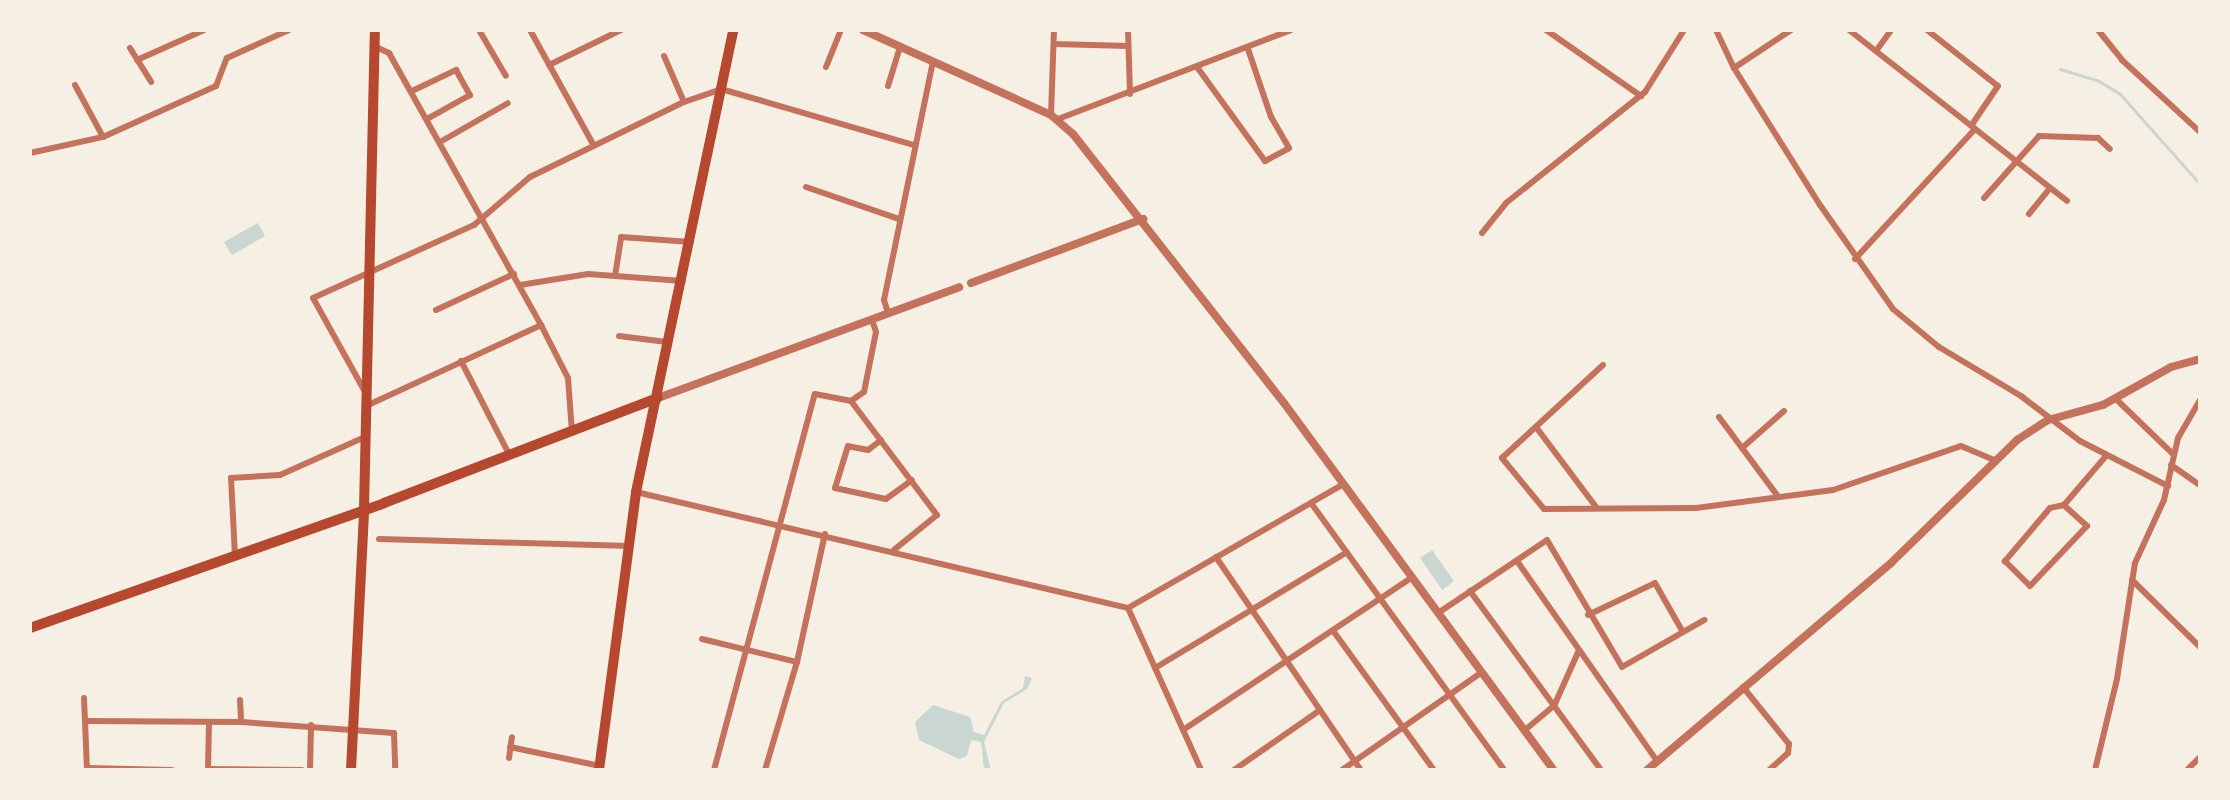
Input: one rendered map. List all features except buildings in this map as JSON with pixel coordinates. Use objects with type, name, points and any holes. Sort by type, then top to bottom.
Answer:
[{"type":"main road","points":[[599,768],[636,492],[671,342],[733,30]]},
{"type":"main road","points":[[351,770],[364,509],[374,46],[377,31]]},
{"type":"main road","points":[[30,628],[510,456],[658,398]]},
{"type":"street","points":[[137,60],[204,30]]},
{"type":"street","points":[[30,153],[103,137],[216,86],[227,58],[289,30]]},
{"type":"street","points":[[479,30],[506,76]]},
{"type":"street","points":[[530,30],[594,146]]},
{"type":"street","points":[[597,30],[603,39]]},
{"type":"street","points":[[549,65],[621,30]]},
{"type":"street","points":[[826,67],[841,30]]},
{"type":"street","points":[[863,30],[1054,117],[1143,219],[1344,484],[1554,770]]},
{"type":"street","points":[[1054,30],[1054,117]]},
{"type":"street","points":[[1128,30],[1130,94]]},
{"type":"street","points":[[1054,117],[1130,94],[1291,30]]},
{"type":"street","points":[[1546,30],[1641,96]]},
{"type":"street","points":[[1482,233],[1506,203],[1641,96],[1684,30]]},
{"type":"street","points":[[1716,30],[1734,68],[1855,259],[1904,320],[2048,420],[2106,456],[2168,486]]},
{"type":"street","points":[[1734,68],[1791,30]]},
{"type":"street","points":[[1849,30],[2067,201]]},
{"type":"street","points":[[1876,51],[1891,30]]},
{"type":"street","points":[[1855,259],[1973,127],[1998,86],[1927,30]]},
{"type":"street","points":[[2098,30],[2122,60],[2200,132]]},
{"type":"street","points":[[1054,44],[1128,46]]},
{"type":"street","points":[[374,46],[389,53],[412,91],[541,325],[568,378],[572,432]]},
{"type":"street","points":[[888,86],[900,47]]},
{"type":"street","points":[[130,48],[151,82]]},
{"type":"street","points":[[1197,67],[1265,161],[1289,148],[1271,117],[1248,49]]},
{"type":"street","points":[[664,56],[684,102]]},
{"type":"street","points":[[888,313],[884,300],[933,61]]},
{"type":"street","points":[[412,91],[456,70],[470,95],[427,119]]},
{"type":"street","points":[[75,85],[103,137]]},
{"type":"street","points":[[366,393],[313,298],[483,220],[530,177],[684,102],[721,89],[914,145]]},
{"type":"street","points":[[440,142],[508,103]]},
{"type":"street","points":[[1984,198],[2039,136],[2098,138],[2110,149]]},
{"type":"street","points":[[806,187],[899,219]]},
{"type":"street","points":[[2029,214],[2050,188]]},
{"type":"street","points":[[971,283],[1143,219]]},
{"type":"street","points":[[615,276],[621,237],[691,242]]},
{"type":"street","points":[[436,310],[514,274]]},
{"type":"street","points":[[520,285],[588,274],[683,281]]},
{"type":"street","points":[[658,398],[959,287]]},
{"type":"street","points":[[851,401],[864,392],[876,332],[872,320]]},
{"type":"street","points":[[366,406],[541,325]]},
{"type":"street","points":[[619,336],[671,342]]},
{"type":"street","points":[[1647,770],[1909,546],[1994,460],[2048,420],[2116,399],[2171,367],[2200,359]]},
{"type":"street","points":[[461,361],[510,456]]},
{"type":"street","points":[[1603,365],[1502,458],[1544,509],[1696,508],[1847,487],[1952,448],[1994,460]]},
{"type":"street","points":[[714,770],[776,523],[815,394],[851,401],[937,515],[894,550]]},
{"type":"street","points":[[2116,399],[2173,454]]},
{"type":"street","points":[[2095,770],[2120,666],[2132,580],[2168,486],[2173,454],[2200,400]]},
{"type":"street","points":[[1742,448],[1784,411]]},
{"type":"street","points":[[1719,417],[1777,495]]},
{"type":"street","points":[[1536,427],[1596,507]]},
{"type":"street","points":[[235,556],[231,478],[280,475],[365,437]]},
{"type":"street","points":[[881,440],[868,450],[848,446],[835,488],[886,499],[912,480]]},
{"type":"street","points":[[2064,505],[2087,526],[2030,586],[2005,561],[2050,508],[2064,505],[2106,456]]},
{"type":"street","points":[[2171,465],[2200,485]]},
{"type":"street","points":[[636,492],[894,550],[1128,608],[1344,484]]},
{"type":"street","points":[[1311,503],[1504,770]]},
{"type":"street","points":[[765,770],[797,662],[825,534]]},
{"type":"street","points":[[379,539],[630,546]]},
{"type":"street","points":[[1438,613],[1547,540],[1554,544],[1588,615],[1622,667],[1704,620]]},
{"type":"street","points":[[1155,668],[1347,552]]},
{"type":"street","points":[[1216,557],[1361,770]]},
{"type":"street","points":[[1517,561],[1657,761]]},
{"type":"street","points":[[1183,730],[1288,663],[1412,577]]},
{"type":"street","points":[[2132,580],[2200,647]]},
{"type":"street","points":[[1588,615],[1655,583],[1683,632]]},
{"type":"street","points":[[1470,591],[1601,770]]},
{"type":"street","points":[[1128,608],[1201,770]]},
{"type":"street","points":[[1334,632],[1434,770]]},
{"type":"street","points":[[702,639],[797,662]]},
{"type":"street","points":[[1525,730],[1554,706],[1579,650]]},
{"type":"street","points":[[1342,770],[1482,672]]},
{"type":"street","points":[[1743,687],[1789,744],[1788,753],[1769,770]]},
{"type":"street","points":[[84,698],[87,769],[172,770]]},
{"type":"street","points":[[240,700],[241,722]]},
{"type":"street","points":[[1234,770],[1320,710]]},
{"type":"street","points":[[85,721],[241,722],[394,733],[395,770]]},
{"type":"street","points":[[209,722],[208,769],[302,770]]},
{"type":"street","points":[[310,770],[311,725]]},
{"type":"street","points":[[509,758],[512,737]]},
{"type":"street","points":[[510,747],[599,768]]},
{"type":"street","points":[[2187,770],[2200,757]]},
{"type":"shaded area","points":[[258,223],[265,236],[232,255],[224,242]]},
{"type":"shaded area","points":[[1432,550],[1454,581],[1442,590],[1420,558]]},
{"type":"shaded area","points":[[1025,676],[1032,678],[1027,689],[1004,703],[984,742],[991,770],[984,768],[981,742],[971,740],[967,756],[959,759],[919,740],[915,722],[933,705],[970,717],[974,732],[984,735],[1001,702],[1023,688]]},
{"type":"waterway","points":[[2060,69],[2097,80],[2120,94],[2200,184]]}]
